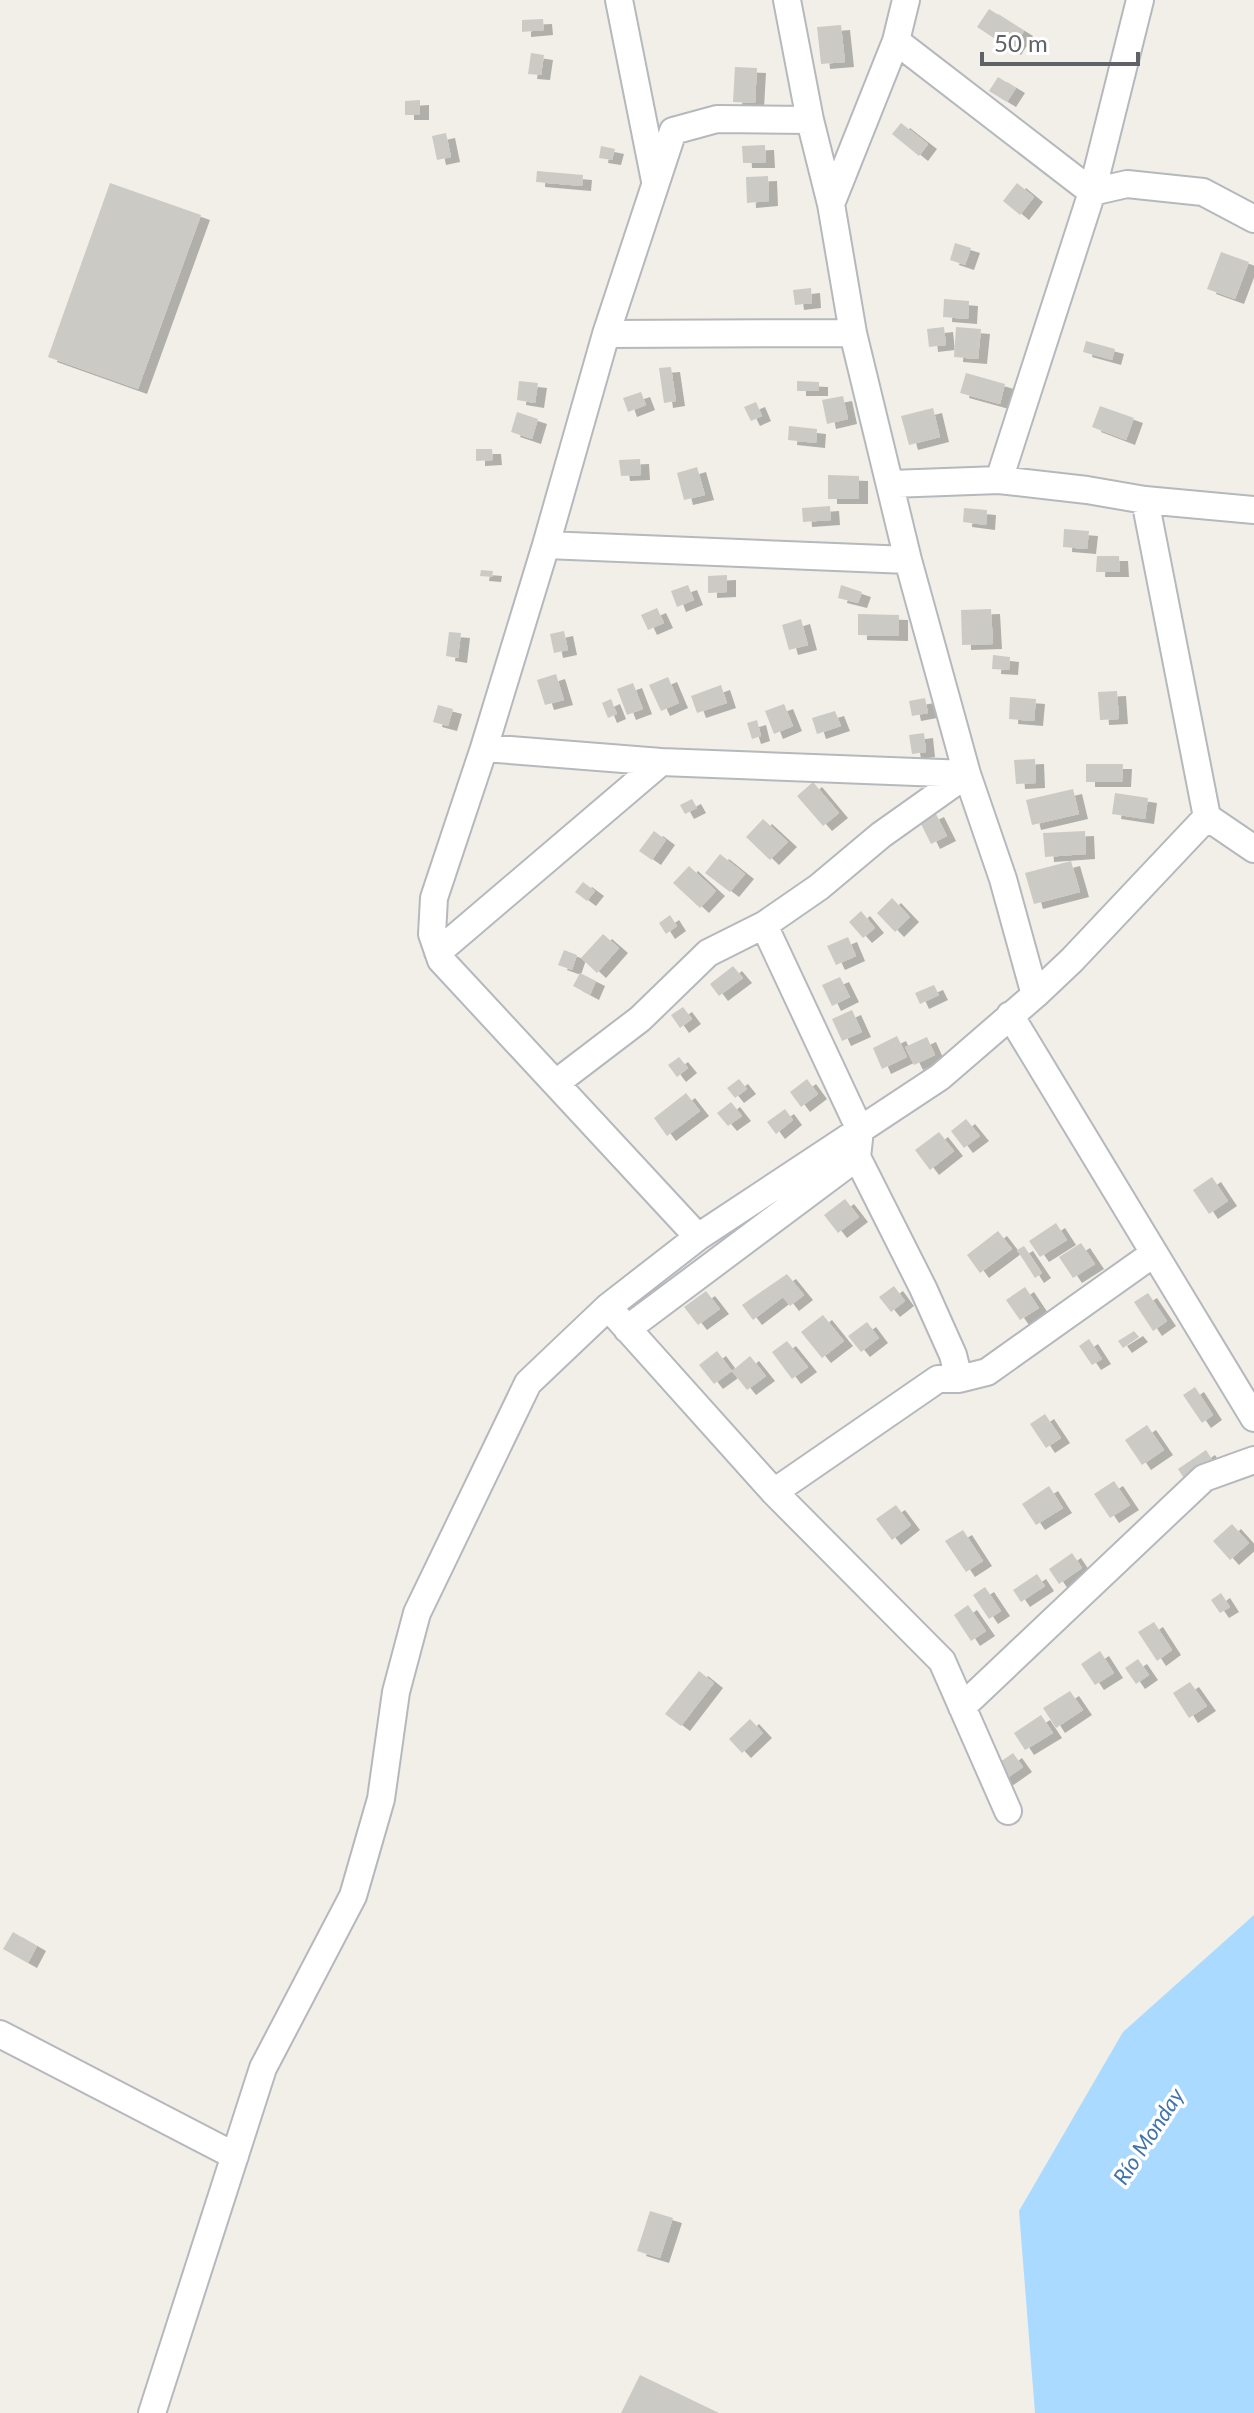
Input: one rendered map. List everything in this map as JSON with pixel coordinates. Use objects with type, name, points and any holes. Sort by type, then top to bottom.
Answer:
[{"type":"street","points":[[619,0],[656,184]]},
{"type":"street","points":[[787,0],[810,120],[831,204],[853,333],[908,560],[967,774],[1003,879],[1035,995]]},
{"type":"street","points":[[831,204],[896,41],[906,0]]},
{"type":"street","points":[[999,480],[1092,192],[1140,0]]},
{"type":"street","points":[[896,41],[1092,192]]},
{"type":"street","points":[[698,1237],[441,960],[432,934],[434,898],[546,545],[606,334],[673,131],[717,119],[810,120]]},
{"type":"street","points":[[1092,192],[1127,184],[1203,192],[1254,219]]},
{"type":"street","points":[[606,334],[853,333]]},
{"type":"street","points":[[891,484],[999,480],[1145,500],[1250,501]]},
{"type":"street","points":[[1145,500],[1207,817],[1254,849]]},
{"type":"street","points":[[546,545],[908,560]]},
{"type":"street","points":[[484,748],[661,762],[967,774]]},
{"type":"street","points":[[438,952],[661,762]]},
{"type":"street","points":[[556,1083],[640,1019],[708,953],[764,925],[819,887],[881,835],[967,774]]},
{"type":"street","points":[[152,2413],[263,2068],[353,1896],[381,1799],[396,1692],[417,1613],[528,1383],[608,1307],[698,1237],[940,1077],[1072,960],[1207,817]]},
{"type":"street","points":[[764,925],[860,1130],[857,1157],[923,1288],[953,1355],[959,1379]]},
{"type":"street","points":[[1010,1015],[1254,1418]]},
{"type":"street","points":[[627,1329],[857,1157]]},
{"type":"street","points":[[774,1492],[938,1379],[959,1379],[987,1372],[1153,1254]]},
{"type":"street","points":[[608,1307],[774,1492],[942,1661],[1008,1811]]},
{"type":"street","points":[[962,1707],[1204,1478],[1254,1460]]},
{"type":"street","points":[[0,2034],[235,2156]]},
{"type":"water","name":"Río Monday","points":[[1254,1915],[1254,2413],[1035,2413],[1019,2211],[1123,2032]]},
{"type":"building","points":[[989,9],[1024,31],[1012,50],[977,27]]},
{"type":"building","points":[[543,19],[544,30],[522,32],[522,20]]},
{"type":"building","points":[[841,25],[845,62],[821,64],[817,27]]},
{"type":"building","points":[[531,53],[544,55],[541,75],[528,74]]},
{"type":"building","points":[[735,67],[757,68],[755,103],[733,102]]},
{"type":"building","points":[[998,77],[1016,88],[1007,102],[989,91]]},
{"type":"building","points":[[420,100],[420,115],[405,115],[405,101]]},
{"type":"building","points":[[901,123],[928,144],[919,156],[892,134]]},
{"type":"building","points":[[446,133],[451,157],[437,160],[432,136]]},
{"type":"building","points":[[765,145],[766,163],[743,163],[742,146]]},
{"type":"building","points":[[601,146],[615,149],[612,160],[599,158]]},
{"type":"building","points":[[537,171],[583,175],[582,186],[536,182]]},
{"type":"building","points":[[768,176],[769,201],[747,203],[746,177]]},
{"type":"building","points":[[110,183],[201,215],[138,389],[48,357]]},
{"type":"building","points":[[1017,183],[1034,197],[1020,215],[1003,201]]},
{"type":"building","points":[[955,243],[971,248],[965,265],[950,260]]},
{"type":"building","points":[[1221,252],[1249,262],[1235,299],[1207,289]]},
{"type":"building","points":[[811,288],[812,303],[795,305],[793,290]]},
{"type":"building","points":[[944,299],[969,301],[968,319],[943,317]]},
{"type":"building","points":[[944,327],[946,345],[929,347],[927,329]]},
{"type":"building","points":[[956,327],[981,329],[978,359],[954,357]]},
{"type":"building","points":[[1086,341],[1115,349],[1112,360],[1083,352]]},
{"type":"building","points":[[671,367],[676,401],[664,403],[659,368]]},
{"type":"building","points":[[966,373],[1005,384],[1000,404],[960,393]]},
{"type":"building","points":[[519,381],[538,383],[535,403],[517,400]]},
{"type":"building","points":[[797,381],[819,382],[819,391],[797,391]]},
{"type":"building","points":[[641,392],[646,405],[628,412],[623,398]]},
{"type":"building","points":[[843,396],[848,419],[827,424],[822,400]]},
{"type":"building","points":[[756,402],[762,416],[751,421],[744,407]]},
{"type":"building","points":[[1100,406],[1134,418],[1126,440],[1092,427]]},
{"type":"building","points":[[933,408],[940,437],[909,445],[901,416]]},
{"type":"building","points":[[517,412],[538,419],[532,439],[511,432]]},
{"type":"building","points":[[789,426],[817,429],[816,443],[788,440]]},
{"type":"building","points":[[476,449],[492,449],[493,460],[476,461]]},
{"type":"building","points":[[640,459],[641,475],[621,476],[619,460]]},
{"type":"building","points":[[697,467],[705,495],[684,500],[677,473]]},
{"type":"building","points":[[828,475],[859,476],[859,499],[828,499]]},
{"type":"building","points":[[830,506],[831,520],[803,522],[802,508]]},
{"type":"building","points":[[964,508],[987,510],[986,525],[963,522]]},
{"type":"building","points":[[1064,529],[1089,531],[1087,549],[1063,547]]},
{"type":"building","points":[[1097,556],[1119,556],[1120,572],[1096,572]]},
{"type":"building","points":[[481,570],[493,571],[492,577],[480,576]]},
{"type":"building","points":[[727,575],[727,592],[708,593],[708,576]]},
{"type":"building","points":[[688,585],[694,600],[677,607],[671,591]]},
{"type":"building","points":[[841,585],[862,592],[858,603],[838,598]]},
{"type":"building","points":[[657,608],[664,623],[648,630],[641,615]]},
{"type":"building","points":[[991,609],[993,644],[962,645],[961,610]]},
{"type":"building","points":[[858,614],[899,615],[899,636],[858,635]]},
{"type":"building","points":[[801,619],[808,645],[789,650],[782,625]]},
{"type":"building","points":[[564,631],[568,650],[554,653],[550,634]]},
{"type":"building","points":[[449,632],[461,633],[458,658],[446,656]]},
{"type":"building","points":[[993,655],[1010,657],[1009,670],[992,669]]},
{"type":"building","points":[[556,674],[564,700],[545,705],[537,680]]},
{"type":"building","points":[[668,677],[679,703],[661,711],[649,685]]},
{"type":"building","points":[[633,683],[643,709],[627,715],[617,689]]},
{"type":"building","points":[[721,685],[727,703],[697,713],[691,696]]},
{"type":"building","points":[[1117,691],[1119,719],[1100,720],[1098,692]]},
{"type":"building","points":[[1010,697],[1036,699],[1034,721],[1009,719]]},
{"type":"building","points":[[925,698],[928,713],[912,716],[909,701]]},
{"type":"building","points":[[611,699],[617,714],[608,718],[602,703]]},
{"type":"building","points":[[784,704],[793,726],[774,734],[765,711]]},
{"type":"building","points":[[438,705],[453,709],[448,726],[433,722]]},
{"type":"building","points":[[835,711],[841,726],[817,734],[812,718]]},
{"type":"building","points":[[757,720],[761,736],[752,739],[747,723]]},
{"type":"building","points":[[924,733],[926,752],[912,754],[909,735]]},
{"type":"building","points":[[1035,759],[1036,783],[1016,784],[1014,760]]},
{"type":"building","points":[[1086,764],[1123,764],[1122,782],[1086,782]]},
{"type":"building","points":[[813,782],[839,813],[823,826],[797,796]]},
{"type":"building","points":[[1073,789],[1079,814],[1032,825],[1026,800]]},
{"type":"building","points":[[1115,793],[1148,798],[1145,819],[1112,814]]},
{"type":"building","points":[[692,799],[697,808],[685,814],[680,805]]},
{"type":"building","points":[[935,812],[947,836],[931,844],[919,820]]},
{"type":"building","points":[[763,819],[788,842],[770,860],[746,837]]},
{"type":"building","points":[[654,831],[666,840],[652,860],[639,851]]},
{"type":"building","points":[[1085,831],[1086,854],[1045,857],[1043,833]]},
{"type":"building","points":[[720,854],[745,874],[730,892],[705,873]]},
{"type":"building","points":[[1071,861],[1080,892],[1034,904],[1025,873]]},
{"type":"building","points":[[689,866],[716,891],[700,908],[673,883]]},
{"type":"building","points":[[583,882],[595,891],[587,901],[575,892]]},
{"type":"building","points":[[892,898],[910,917],[895,932],[877,913]]},
{"type":"building","points":[[861,911],[875,928],[863,938],[849,922]]},
{"type":"building","points":[[670,915],[677,926],[666,934],[659,923]]},
{"type":"building","points":[[603,934],[619,948],[597,973],[581,958]]},
{"type":"building","points":[[848,937],[856,956],[836,965],[827,946]]},
{"type":"building","points":[[564,950],[577,955],[572,970],[558,965]]},
{"type":"building","points":[[733,966],[743,978],[719,996],[710,984]]},
{"type":"building","points":[[580,973],[596,981],[590,995],[573,986]]},
{"type":"building","points":[[840,977],[850,997],[832,1006],[822,985]]},
{"type":"building","points":[[934,985],[939,995],[920,1004],[915,993]]},
{"type":"building","points":[[683,1007],[692,1019],[680,1028],[671,1015]]},
{"type":"building","points":[[852,1010],[862,1032],[842,1041],[832,1019]]},
{"type":"building","points":[[897,1036],[907,1057],[882,1069],[873,1048]]},
{"type":"building","points":[[927,1037],[935,1055],[914,1065],[905,1047]]},
{"type":"building","points":[[679,1057],[688,1068],[677,1077],[668,1065]]},
{"type":"building","points":[[739,1079],[747,1089],[735,1098],[727,1088]]},
{"type":"building","points":[[807,1079],[818,1094],[801,1107],[790,1092]]},
{"type":"building","points":[[686,1093],[700,1111],[667,1136],[654,1118]]},
{"type":"building","points":[[731,1102],[742,1116],[728,1126],[717,1113]]},
{"type":"building","points":[[785,1109],[793,1120],[776,1134],[767,1122]]},
{"type":"building","points":[[966,1119],[980,1136],[964,1148],[951,1131]]},
{"type":"building","points":[[939,1132],[954,1151],[930,1170],[915,1150]]},
{"type":"building","points":[[1212,1177],[1228,1201],[1209,1214],[1193,1190]]},
{"type":"building","points":[[845,1199],[859,1217],[838,1233],[824,1215]]},
{"type":"building","points":[[1056,1223],[1067,1240],[1040,1257],[1029,1241]]},
{"type":"building","points":[[998,1231],[1012,1249],[980,1273],[967,1255]]},
{"type":"building","points":[[1081,1243],[1095,1264],[1073,1278],[1059,1257]]},
{"type":"building","points":[[1024,1246],[1042,1273],[1035,1278],[1017,1250]]},
{"type":"building","points":[[787,1274],[804,1295],[790,1306],[783,1297],[753,1320],[742,1305]]},
{"type":"building","points":[[894,1286],[905,1301],[891,1312],[879,1297]]},
{"type":"building","points":[[1025,1287],[1039,1308],[1020,1320],[1006,1300]]},
{"type":"building","points":[[706,1291],[720,1309],[698,1325],[684,1307]]},
{"type":"building","points":[[1148,1293],[1167,1321],[1153,1331],[1134,1302]]},
{"type":"building","points":[[823,1315],[844,1341],[822,1358],[801,1332]]},
{"type":"building","points":[[867,1322],[879,1338],[861,1352],[848,1336]]},
{"type":"building","points":[[1134,1331],[1139,1337],[1123,1348],[1118,1341]]},
{"type":"building","points":[[1089,1339],[1102,1359],[1092,1365],[1079,1346]]},
{"type":"building","points":[[787,1341],[808,1367],[792,1379],[772,1352]]},
{"type":"building","points":[[717,1351],[732,1371],[714,1384],[699,1365]]},
{"type":"building","points":[[750,1356],[766,1376],[747,1390],[732,1371]]},
{"type":"building","points":[[1195,1387],[1213,1415],[1202,1423],[1183,1395]]},
{"type":"building","points":[[1045,1414],[1061,1438],[1046,1448],[1030,1424]]},
{"type":"building","points":[[1147,1425],[1164,1450],[1142,1465],[1125,1440]]},
{"type":"building","points":[[1206,1450],[1215,1464],[1187,1483],[1178,1469]]},
{"type":"building","points":[[1114,1481],[1130,1505],[1110,1518],[1094,1494]]},
{"type":"building","points":[[1049,1486],[1063,1508],[1036,1525],[1022,1504]]},
{"type":"building","points":[[896,1505],[911,1525],[892,1540],[876,1519]]},
{"type":"building","points":[[1232,1524],[1249,1543],[1230,1560],[1213,1541]]},
{"type":"building","points":[[963,1530],[983,1561],[966,1572],[945,1541]]},
{"type":"building","points":[[1072,1553],[1082,1568],[1059,1584],[1049,1569]]},
{"type":"building","points":[[1037,1574],[1045,1586],[1021,1602],[1013,1590]]},
{"type":"building","points":[[985,1587],[1001,1611],[989,1619],[973,1595]]},
{"type":"building","points":[[1221,1593],[1230,1607],[1220,1613],[1211,1600]]},
{"type":"building","points":[[968,1605],[986,1631],[971,1641],[954,1615]]},
{"type":"building","points":[[1154,1622],[1172,1650],[1157,1661],[1138,1632]]},
{"type":"building","points":[[1100,1651],[1114,1673],[1095,1685],[1081,1664]]},
{"type":"building","points":[[1138,1659],[1149,1675],[1136,1684],[1125,1668]]},
{"type":"building","points":[[699,1671],[714,1683],[681,1726],[665,1714]]},
{"type":"building","points":[[1190,1682],[1207,1706],[1189,1718],[1173,1693]]},
{"type":"building","points":[[1070,1691],[1083,1710],[1056,1728],[1043,1708]]},
{"type":"building","points":[[1041,1715],[1053,1733],[1025,1750],[1014,1733]]},
{"type":"building","points":[[750,1719],[763,1733],[742,1753],[729,1739]]},
{"type":"building","points":[[1013,1753],[1023,1767],[1003,1781],[993,1767]]},
{"type":"building","points":[[13,1932],[37,1946],[28,1963],[3,1949]]},
{"type":"building","points":[[650,2211],[673,2218],[660,2258],[637,2251]]},
{"type":"building","points":[[640,2375],[719,2413],[621,2413]]}]
